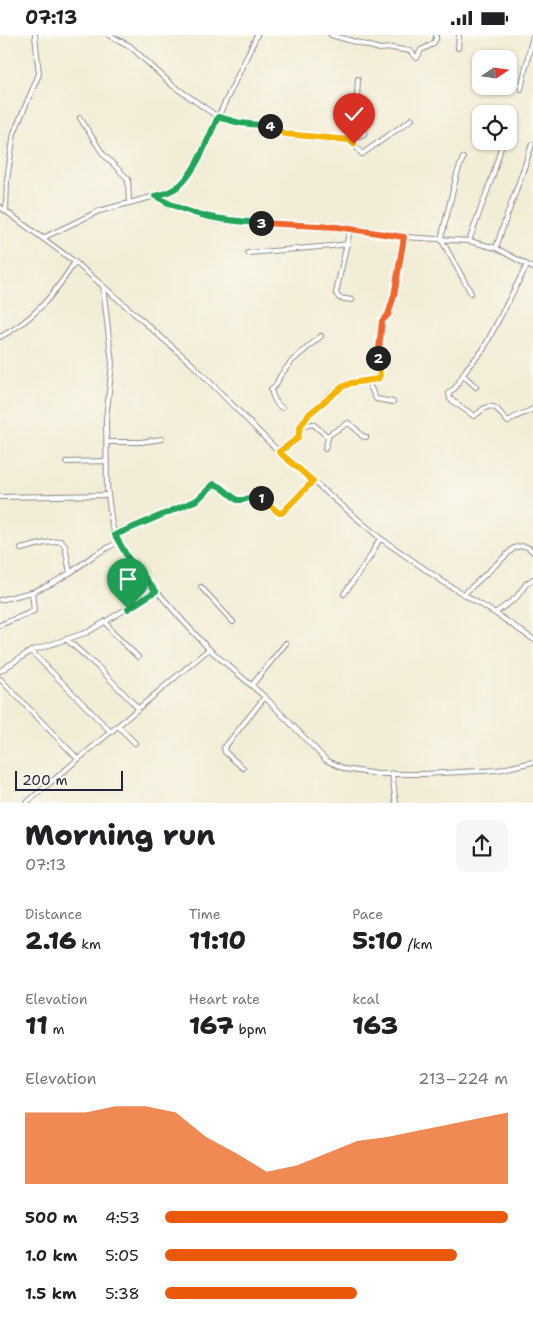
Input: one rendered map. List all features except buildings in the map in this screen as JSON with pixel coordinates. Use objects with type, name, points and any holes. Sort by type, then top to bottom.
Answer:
[{"type":"street","points":[[6,211],[7,180],[14,133],[39,73],[35,35]]},
{"type":"street","points":[[110,35],[130,46],[172,85],[218,117],[240,123],[273,126],[285,134],[349,140],[364,134],[366,131],[357,97],[358,79]]},
{"type":"street","points":[[44,238],[86,216],[172,191],[180,185],[188,175],[218,117],[257,35]]},
{"type":"street","points":[[332,35],[380,49],[392,48],[410,51],[418,58],[421,50],[433,44],[436,35]]},
{"type":"street","points":[[458,48],[459,35]]},
{"type":"street","points":[[521,89],[533,35]]},
{"type":"street","points":[[80,118],[103,154],[128,179],[129,203]]},
{"type":"street","points":[[349,140],[362,154],[412,119]]},
{"type":"street","points":[[496,248],[522,178],[532,144]]},
{"type":"street","points":[[469,241],[500,150]]},
{"type":"street","points":[[464,158],[457,174],[442,239],[472,293]]},
{"type":"street","points":[[155,196],[171,205],[203,217],[215,219],[328,226],[404,237],[469,241],[496,248],[533,268]]},
{"type":"street","points":[[0,207],[44,238],[103,286],[193,365],[279,452],[380,538],[533,639]]},
{"type":"street","points":[[350,229],[336,293],[339,298],[352,300]]},
{"type":"street","points":[[279,452],[298,438],[300,427],[315,408],[342,387],[351,383],[370,381],[380,377],[378,354],[382,325],[383,320],[389,313],[394,296],[404,237]]},
{"type":"street","points":[[248,253],[348,244]]},
{"type":"street","points":[[0,337],[27,321],[42,307],[75,262]]},
{"type":"street","points":[[527,265],[483,349],[467,368],[460,383],[449,393],[450,399],[474,416],[491,406],[498,409],[508,422],[533,409]]},
{"type":"street","points":[[103,286],[112,364],[106,419],[108,495],[112,525],[118,542],[128,558],[156,591],[209,649],[252,685],[326,760],[336,766],[363,773],[424,773],[498,769],[533,762]]},
{"type":"street","points":[[282,408],[274,400],[271,389],[276,385],[280,376],[292,361],[321,336]]},
{"type":"street","points":[[463,375],[476,387]]},
{"type":"street","points":[[370,381],[376,399],[393,402]]},
{"type":"street","points":[[308,416],[313,424],[324,434],[329,435]]},
{"type":"street","points":[[325,449],[329,435],[348,423],[362,436],[366,437]]},
{"type":"street","points":[[300,427],[313,424]]},
{"type":"street","points":[[106,442],[141,442],[162,439]]},
{"type":"street","points":[[66,462],[107,461]]},
{"type":"street","points":[[115,535],[197,500],[214,484],[221,487],[237,500],[258,496],[279,513],[282,513],[313,481]]},
{"type":"street","points":[[0,497],[108,495]]},
{"type":"street","points":[[344,593],[370,557],[380,538]]},
{"type":"street","points":[[20,549],[61,541],[65,546],[70,573]]},
{"type":"street","points":[[0,600],[32,592],[51,584],[70,573],[93,555],[118,542]]},
{"type":"street","points":[[464,594],[514,548],[526,547],[533,552]]},
{"type":"street","points":[[495,613],[516,598],[526,584],[533,579]]},
{"type":"street","points":[[201,587],[233,622]]},
{"type":"street","points":[[0,670],[31,651],[88,632],[156,591]]},
{"type":"street","points":[[0,625],[34,611],[32,592]]},
{"type":"street","points":[[106,622],[113,633],[138,657]]},
{"type":"street","points":[[66,639],[99,668],[138,708]]},
{"type":"street","points":[[252,685],[286,643]]},
{"type":"street","points":[[25,803],[209,649]]},
{"type":"street","points":[[31,651],[111,732]]},
{"type":"street","points":[[0,679],[77,758]]},
{"type":"street","points":[[243,768],[225,752],[224,748],[265,697]]},
{"type":"street","points":[[118,726],[135,743]]},
{"type":"street","points":[[392,773],[396,803]]},
{"type":"route","points":[[128,609],[156,591],[128,558],[115,535],[197,500],[214,484],[240,501],[258,496],[279,513],[283,513],[313,481],[279,452],[298,438],[300,427],[315,408],[342,387],[351,383],[370,381],[380,377],[378,354],[382,325],[383,320],[389,313],[394,296],[404,237],[319,225],[215,219],[203,217],[171,205],[155,196],[172,191],[188,175],[218,117],[240,123],[273,126],[285,134],[349,140],[354,144]]}]
